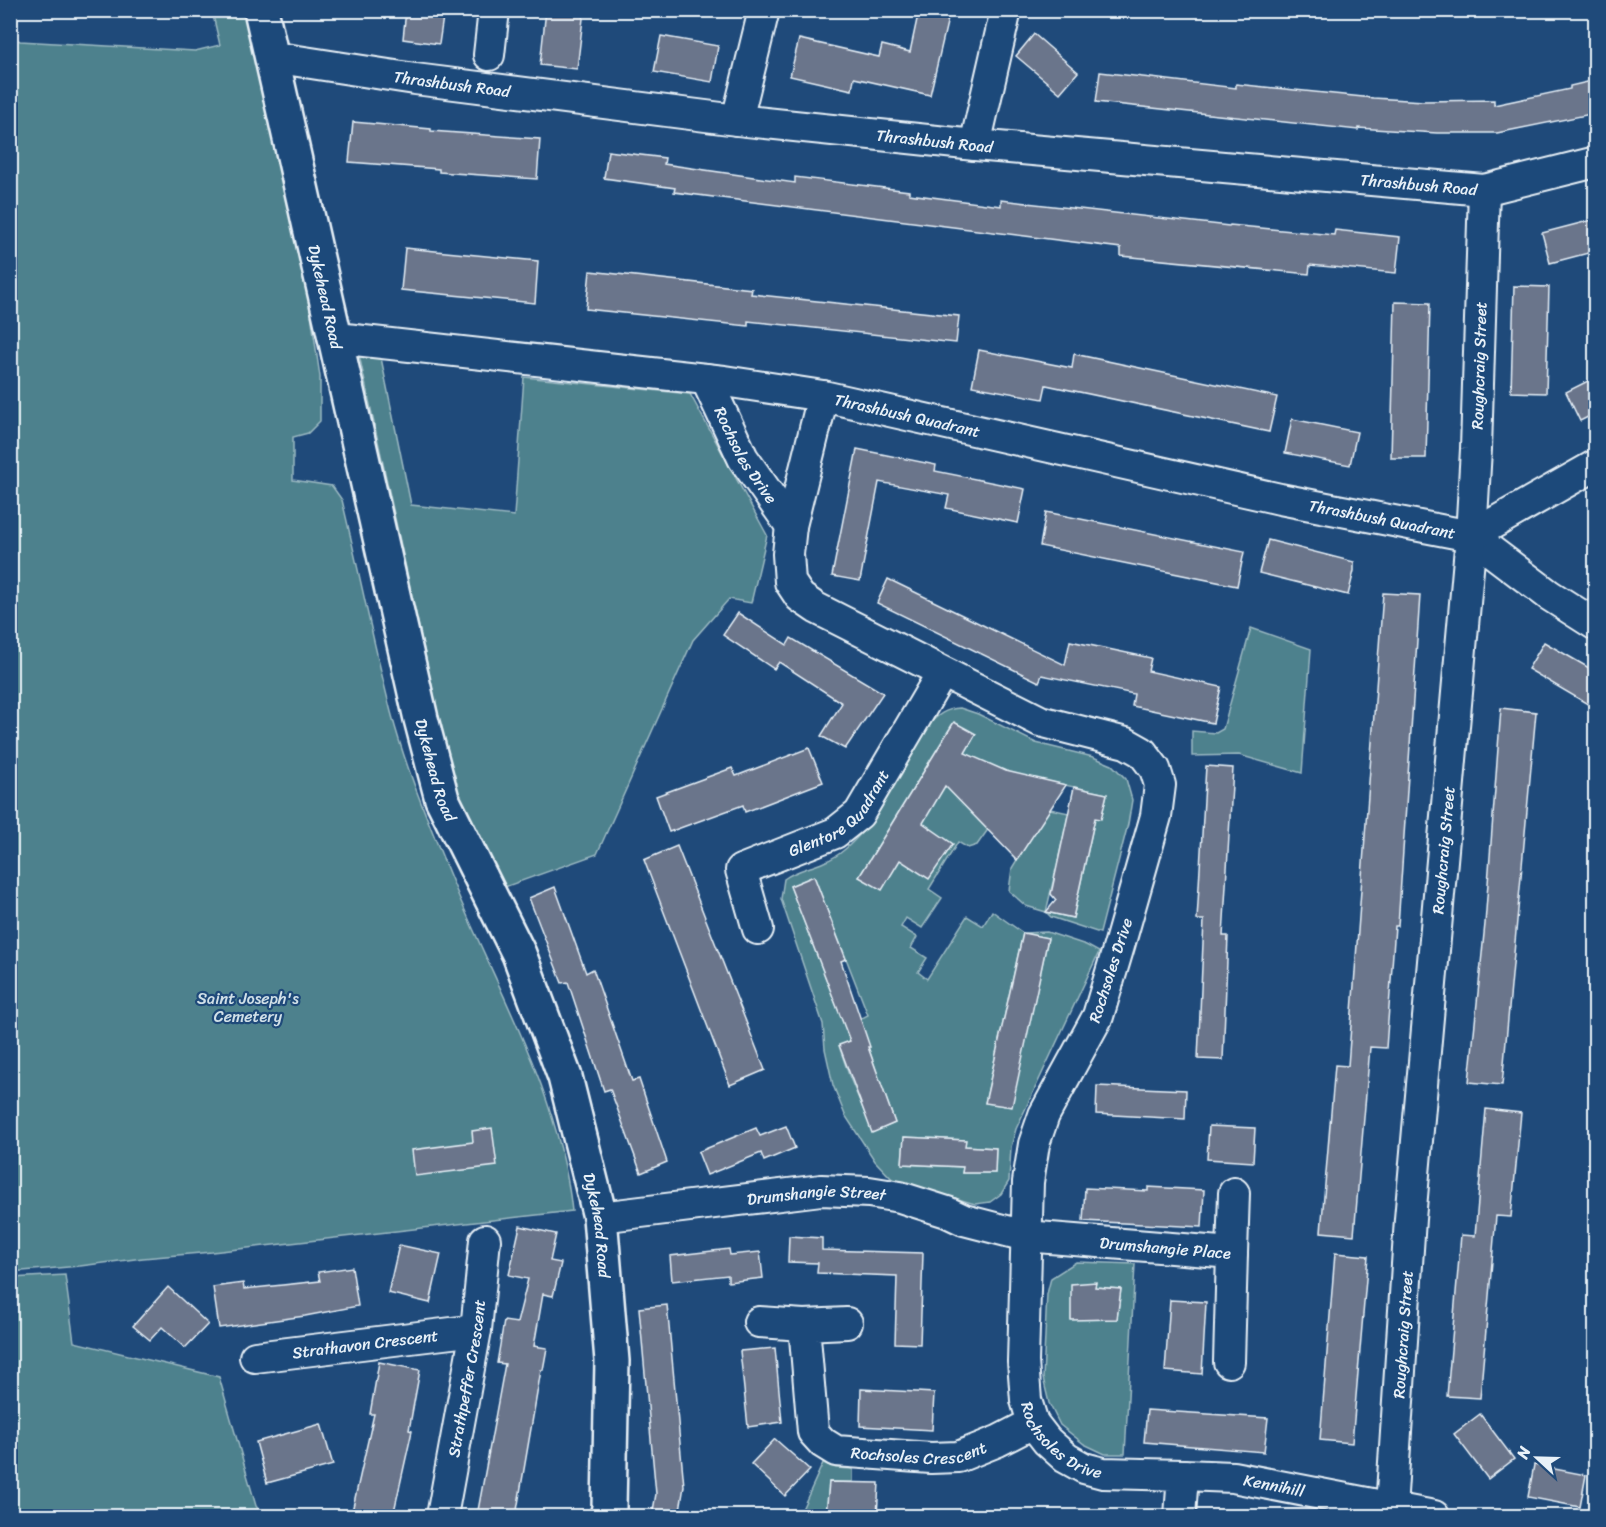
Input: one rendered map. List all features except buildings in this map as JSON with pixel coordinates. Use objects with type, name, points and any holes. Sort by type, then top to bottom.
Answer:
[{"type":"street","name":"Dykehead Road","points":[[261,10],[337,338],[413,684],[442,799],[523,965],[565,1077],[600,1217],[612,1361],[607,1516]]},
{"type":"street","points":[[489,55],[494,10]]},
{"type":"street","points":[[737,120],[764,10]]},
{"type":"street","points":[[975,145],[1006,10]]},
{"type":"street","name":"Thrashbush Road","points":[[272,57],[415,79],[737,120],[975,145],[1484,190],[1596,162]]},
{"type":"street","name":"Roughcraig Street","points":[[1391,1508],[1410,1219],[1471,536],[1484,190]]},
{"type":"street","name":"Thrashbush Quadrant","points":[[337,338],[706,379],[823,396],[1280,499],[1471,536]]},
{"type":"street","name":"Rochsoles Drive","points":[[706,379],[743,458],[791,526]]},
{"type":"street","name":"Rochsoles Drive","points":[[823,396],[791,526],[788,554],[790,582],[800,597],[816,608],[1040,721],[1126,743],[1142,752],[1155,769],[1161,785],[1156,816],[1098,1016],[1044,1115],[1034,1144],[1028,1182],[1023,1362],[1026,1400],[1033,1423],[1047,1441],[1066,1458],[1084,1468],[1103,1473],[1183,1475]]},
{"type":"street","points":[[1596,465],[1471,536],[1549,595],[1596,624]]},
{"type":"street","name":"Glentore Quadrant","points":[[758,929],[741,870],[835,833],[859,814],[942,673]]},
{"type":"street","name":"Drumshangie Street","points":[[600,1217],[821,1190],[869,1192],[900,1197],[964,1220],[1026,1236]]},
{"type":"street","points":[[1232,1253],[1234,1193]]},
{"type":"street","name":"Drumshangie Place","points":[[1026,1236],[1232,1253],[1229,1362]]},
{"type":"street","name":"Strathpeffer Crescent","points":[[442,1516],[476,1330],[485,1239]]},
{"type":"street","points":[[759,1322],[804,1325],[847,1323]]},
{"type":"street","name":"Rochsoles Crescent","points":[[804,1325],[813,1432],[823,1443],[836,1451],[932,1458],[958,1457],[998,1441],[1033,1423]]},
{"type":"street","name":"Strathavon Crescent","points":[[255,1357],[476,1330]]},
{"type":"street","points":[[1180,1516],[1183,1475]]},
{"type":"street","name":"Kennihill","points":[[1183,1475],[1233,1477],[1434,1516]]},
{"type":"green space","name":"Saint Joseph's Cemetery","points":[[212,11],[245,11],[308,293],[320,377],[320,421],[308,433],[293,437],[293,480],[332,486],[342,500],[384,686],[402,749],[461,902],[520,1031],[537,1075],[553,1119],[565,1164],[572,1211],[212,1252],[11,1272],[10,36],[20,41],[195,51],[220,45]]},
{"type":"green space","points":[[380,353],[411,505],[514,516],[524,377],[690,394],[767,535],[751,603],[729,599],[693,640],[597,854],[499,889],[454,786],[359,355]]},
{"type":"green space","points":[[1251,628],[1311,649],[1302,773],[1239,755],[1192,756],[1192,731],[1216,733],[1223,729]]},
{"type":"green space","points":[[960,708],[978,714],[1036,743],[1093,757],[1112,765],[1126,779],[1132,800],[1100,933],[1026,906],[1009,891],[1012,868],[1023,850],[989,828],[977,845],[968,848],[958,842],[929,889],[942,898],[922,928],[906,918],[901,927],[917,937],[911,948],[927,958],[918,972],[927,979],[967,916],[983,926],[992,911],[1023,933],[1047,932],[1086,945],[1099,952],[1016,1129],[1011,1147],[1009,1181],[1001,1194],[990,1202],[975,1204],[893,1180],[875,1161],[845,1115],[833,1085],[825,1049],[823,1024],[781,899],[784,879],[793,873],[836,856],[866,828],[928,725],[942,713]],"holes":[[[953,723],[975,734],[882,889],[859,877]],[[1000,771],[1107,794],[1101,818],[1095,818],[1073,918],[1046,912],[1069,813],[1022,803]],[[814,876],[868,1015],[845,1027],[790,886]],[[1023,933],[1048,938],[1011,1107],[985,1103]],[[864,1035],[895,1123],[873,1132],[839,1046]],[[904,1137],[965,1140],[965,1146],[996,1148],[995,1173],[962,1173],[963,1167],[902,1164]]]},
{"type":"green space","points":[[1076,1262],[1135,1264],[1125,1454],[1105,1454],[1084,1444],[1060,1425],[1049,1403],[1043,1378],[1047,1294],[1051,1278]],"holes":[[[1096,1283],[1095,1287],[1121,1289],[1117,1319],[1071,1319],[1072,1284]]]},
{"type":"green space","points":[[65,1275],[74,1342],[219,1377],[256,1506],[263,1516],[11,1516],[11,1278]]},
{"type":"green space","points":[[823,1463],[836,1468],[853,1469],[853,1482],[829,1482],[826,1516],[799,1516]]}]
